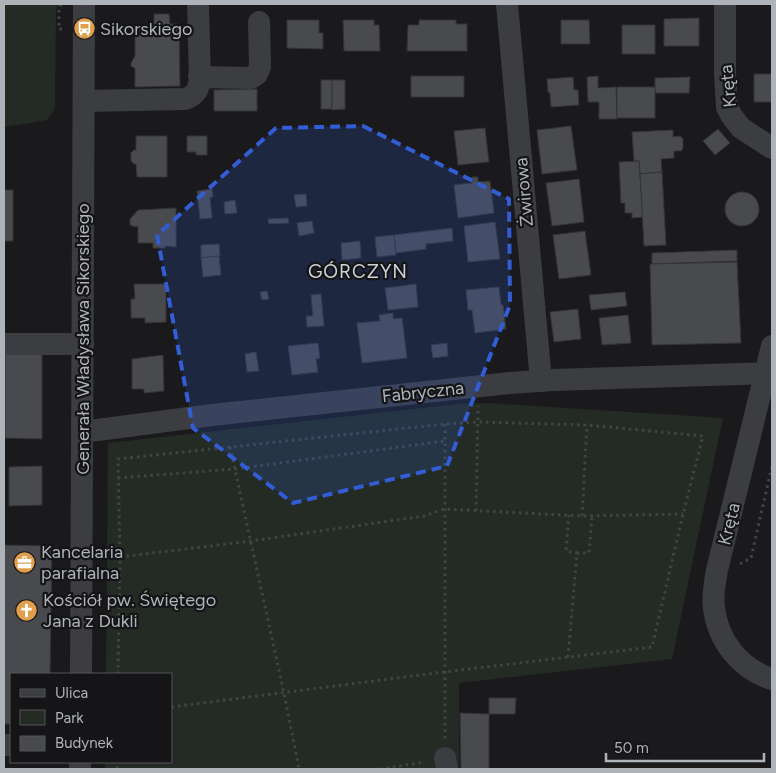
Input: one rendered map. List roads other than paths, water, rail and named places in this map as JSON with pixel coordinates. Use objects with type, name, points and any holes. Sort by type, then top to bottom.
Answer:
[{"type":"street","name":"Generała Władysława Sikorskiego","points":[[81,673],[84,4]]},
{"type":"street","points":[[84,100],[185,99],[193,95],[199,85],[200,77],[198,4]]},
{"type":"street","name":"Żwirowa","points":[[508,4],[541,381]]},
{"type":"street","name":"Kręta","points":[[725,4],[727,107],[742,128],[772,148]]},
{"type":"street","points":[[200,77],[250,78],[257,74],[260,67],[258,22]]},
{"type":"street","points":[[4,344],[83,344]]},
{"type":"street","name":"Kręta","points":[[772,346],[769,373],[717,570],[713,593],[713,607],[717,622],[728,647],[738,658],[756,672],[772,679]]},
{"type":"street","name":"Fabryczna","points":[[82,432],[212,415],[477,386],[541,381],[769,373]]},
{"type":"place","name":"Sikorskiego","points":[[84,29]]},
{"type":"place","name":"Kancelaria parafialna","points":[[25,562]]},
{"type":"place","name":"Kościół pw. Świętego Jana z Dukli","points":[[27,610]]},
{"type":"district","name":"GÓRCZYN","points":[[358,271]]}]
